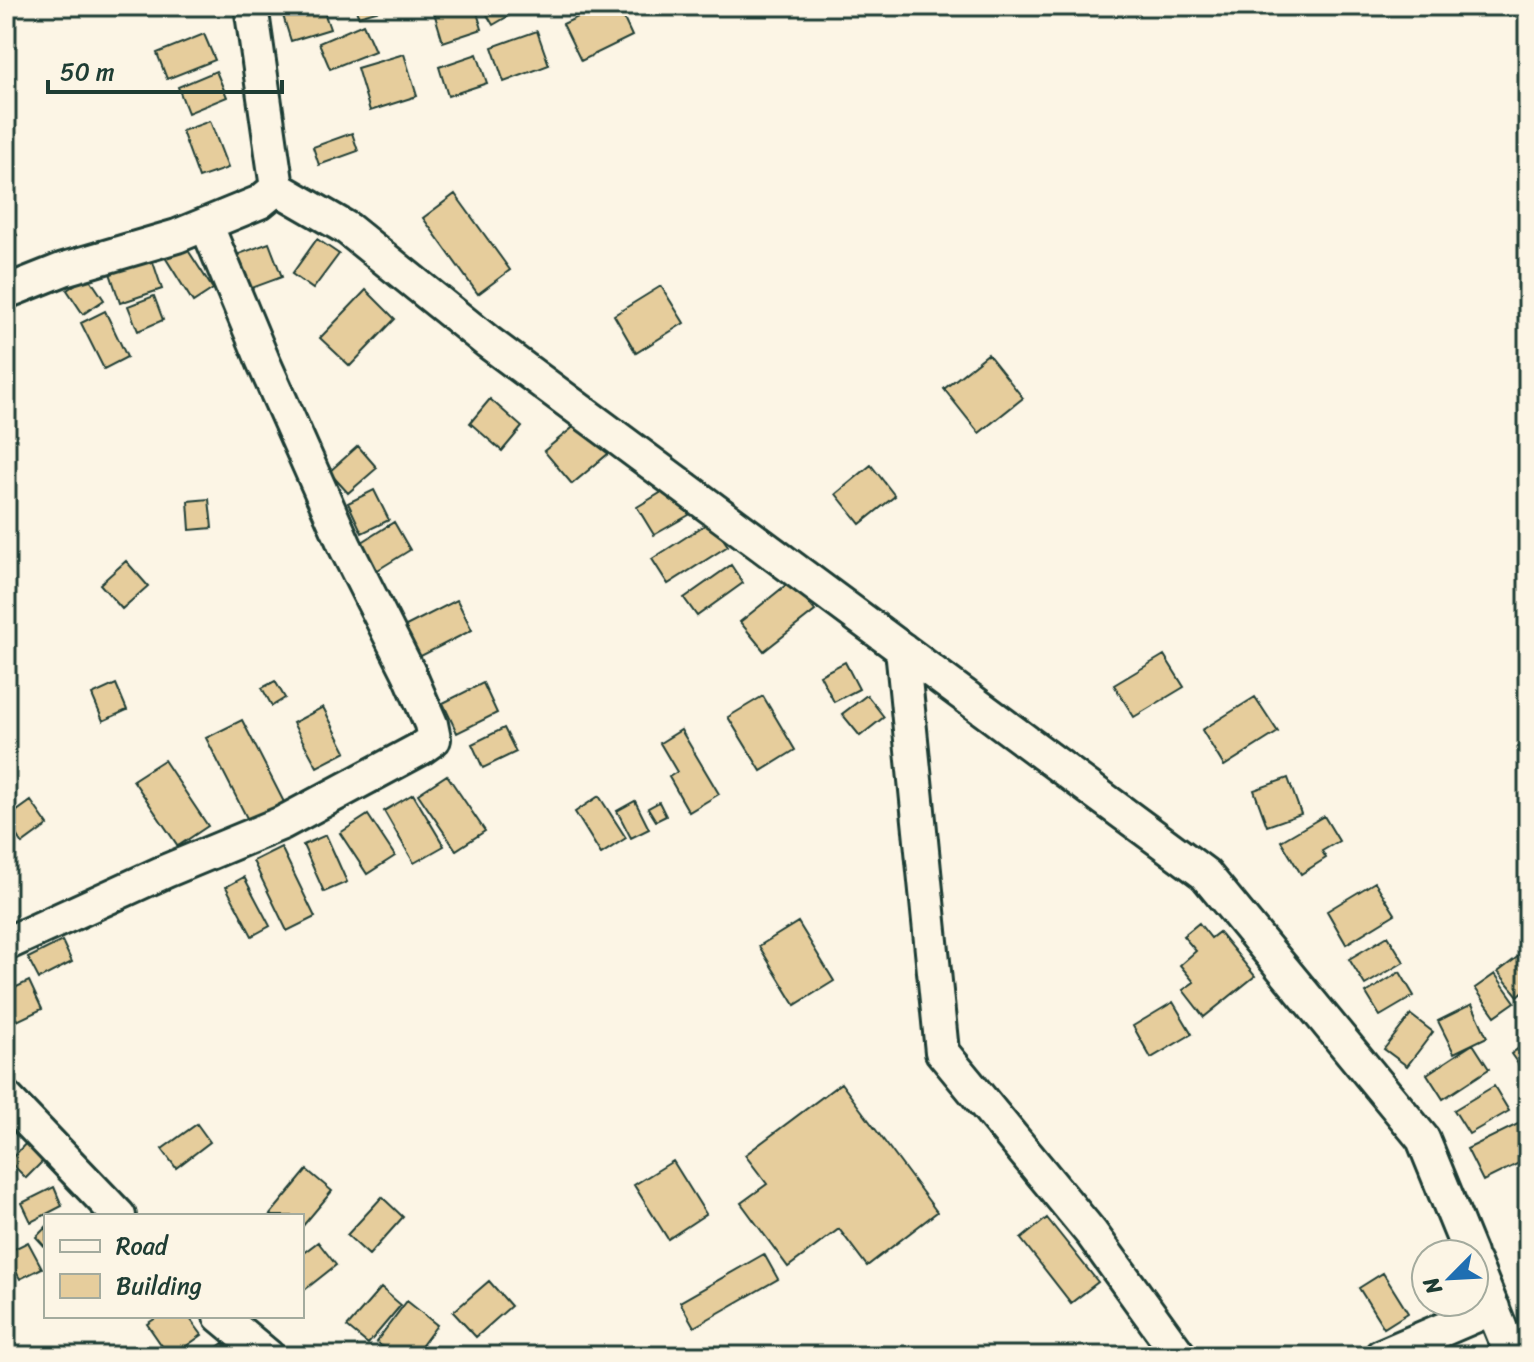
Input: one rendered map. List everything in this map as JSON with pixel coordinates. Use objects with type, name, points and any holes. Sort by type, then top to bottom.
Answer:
[{"type":"street","points":[[251,6],[277,188]]},
{"type":"street","points":[[6,292],[64,269],[177,236],[260,202],[277,188]]},
{"type":"street","points":[[277,188],[348,229],[488,342],[1205,874],[1423,1139],[1463,1238]]},
{"type":"street","points":[[6,944],[166,871],[282,823],[434,739],[426,711],[345,546],[206,224]]},
{"type":"street","points":[[902,649],[942,1052],[1092,1234],[1180,1356]]},
{"type":"street","points":[[6,1098],[117,1214]]},
{"type":"street","points":[[1490,1301],[1512,1356]]},
{"type":"street","points":[[1381,1356],[1493,1308]]},
{"type":"street","points":[[222,1318],[268,1356]]},
{"type":"building","points":[[280,6],[322,6],[330,29],[291,41]]},
{"type":"building","points":[[355,6],[391,6],[391,7],[358,16]]},
{"type":"building","points":[[441,6],[475,6],[482,29],[443,42],[433,9]]},
{"type":"building","points":[[482,6],[521,6],[522,8],[493,25]]},
{"type":"building","points":[[601,6],[618,6],[632,36],[581,61],[563,24]]},
{"type":"building","points":[[363,24],[375,51],[330,69],[319,43]]},
{"type":"building","points":[[537,31],[549,65],[504,82],[492,47]]},
{"type":"building","points":[[204,34],[215,60],[167,79],[157,53]]},
{"type":"building","points":[[404,54],[417,96],[370,111],[357,68]]},
{"type":"building","points":[[477,54],[487,83],[448,96],[439,67]]},
{"type":"building","points":[[216,71],[227,97],[188,113],[178,87]]},
{"type":"building","points":[[210,121],[228,168],[199,178],[182,131]]},
{"type":"building","points":[[352,133],[358,151],[319,165],[313,147]]},
{"type":"building","points":[[455,194],[510,270],[478,294],[423,218]]},
{"type":"building","points":[[6,216],[17,235],[6,241]]},
{"type":"building","points":[[317,239],[339,254],[313,289],[292,274]]},
{"type":"building","points":[[182,241],[213,289],[193,302],[163,254]]},
{"type":"building","points":[[269,243],[282,277],[241,292],[228,258]]},
{"type":"building","points":[[151,256],[162,289],[120,303],[109,270]]},
{"type":"building","points":[[88,276],[104,300],[83,314],[67,290]]},
{"type":"building","points":[[661,286],[684,323],[636,353],[614,315]]},
{"type":"building","points":[[366,290],[395,319],[350,366],[320,338]]},
{"type":"building","points":[[154,296],[163,320],[138,331],[128,306]]},
{"type":"building","points":[[105,311],[127,357],[104,369],[81,323]]},
{"type":"building","points":[[988,354],[1023,398],[979,433],[944,389]]},
{"type":"building","points":[[490,399],[522,427],[502,451],[470,423]]},
{"type":"building","points":[[582,420],[609,453],[572,484],[544,451]]},
{"type":"building","points":[[358,446],[377,468],[348,493],[329,472]]},
{"type":"building","points":[[871,465],[895,496],[860,524],[836,494]]},
{"type":"building","points":[[672,486],[689,515],[654,535],[637,507]]},
{"type":"building","points":[[374,490],[389,520],[362,533],[348,503]]},
{"type":"building","points":[[209,499],[212,528],[190,530],[188,501]]},
{"type":"building","points":[[711,521],[728,546],[668,584],[652,559]]},
{"type":"building","points":[[394,522],[410,550],[376,571],[359,544]]},
{"type":"building","points":[[126,561],[148,586],[122,609],[100,584]]},
{"type":"building","points":[[731,565],[743,583],[697,616],[684,598]]},
{"type":"building","points":[[791,581],[815,611],[764,651],[740,622]]},
{"type":"building","points":[[457,600],[472,630],[419,657],[404,627]]},
{"type":"building","points":[[1164,655],[1184,687],[1134,717],[1114,685]]},
{"type":"building","points":[[845,662],[859,689],[834,702],[820,675]]},
{"type":"building","points":[[275,681],[285,698],[272,706],[262,688]]},
{"type":"building","points":[[483,683],[497,713],[457,733],[443,703]]},
{"type":"building","points":[[116,684],[127,710],[103,721],[92,695]]},
{"type":"building","points":[[867,695],[884,717],[860,736],[842,714]]},
{"type":"building","points":[[763,696],[795,750],[761,771],[728,717]]},
{"type":"building","points":[[1255,697],[1278,732],[1224,766],[1202,730]]},
{"type":"building","points":[[323,707],[346,752],[317,767],[293,723]]},
{"type":"building","points":[[242,720],[288,810],[252,828],[206,738]]},
{"type":"building","points":[[504,728],[516,752],[483,768],[472,744]]},
{"type":"building","points":[[681,730],[719,794],[689,812],[669,777],[677,772],[660,743]]},
{"type":"building","points":[[164,760],[208,826],[178,846],[133,780]]},
{"type":"building","points":[[447,775],[485,831],[456,850],[418,794]]},
{"type":"building","points":[[1288,778],[1301,814],[1267,826],[1254,790]]},
{"type":"building","points":[[413,794],[444,846],[414,863],[384,811]]},
{"type":"building","points":[[599,796],[626,838],[601,854],[575,812]]},
{"type":"building","points":[[31,801],[48,825],[22,844],[6,819]]},
{"type":"building","points":[[635,801],[649,829],[631,838],[617,811]]},
{"type":"building","points":[[659,802],[666,816],[656,821],[648,808]]},
{"type":"building","points":[[368,815],[395,856],[367,874],[340,833]]},
{"type":"building","points":[[1324,816],[1339,841],[1322,851],[1326,858],[1301,874],[1281,841]]},
{"type":"building","points":[[326,835],[347,882],[324,892],[303,845]]},
{"type":"building","points":[[281,847],[315,917],[287,931],[253,861]]},
{"type":"building","points":[[244,877],[270,926],[252,936],[226,887]]},
{"type":"building","points":[[1375,882],[1395,914],[1346,944],[1327,911]]},
{"type":"building","points":[[798,922],[834,981],[795,1005],[759,946]]},
{"type":"building","points":[[1199,923],[1211,938],[1219,932],[1255,976],[1204,1017],[1183,990],[1194,982],[1180,965],[1196,951],[1183,936]]},
{"type":"building","points":[[1388,936],[1404,962],[1365,985],[1349,959]]},
{"type":"building","points":[[62,941],[72,962],[39,979],[28,958]]},
{"type":"building","points":[[1528,949],[1528,987],[1518,996],[1498,972]]},
{"type":"building","points":[[1400,972],[1414,996],[1380,1016],[1366,993]]},
{"type":"building","points":[[1495,974],[1515,1002],[1495,1016],[1475,988]]},
{"type":"building","points":[[29,981],[42,1009],[17,1021],[6,992]]},
{"type":"building","points":[[1173,1002],[1192,1034],[1151,1058],[1133,1026]]},
{"type":"building","points":[[1472,1004],[1487,1037],[1454,1053],[1438,1021]]},
{"type":"building","points":[[1411,1015],[1433,1032],[1407,1066],[1384,1049]]},
{"type":"building","points":[[1528,1041],[1528,1063],[1521,1068],[1511,1054]]},
{"type":"building","points":[[1473,1044],[1489,1069],[1443,1099],[1427,1074]]},
{"type":"building","points":[[841,1083],[937,1212],[867,1266],[839,1229],[788,1267],[741,1203],[767,1184],[745,1155]]},
{"type":"building","points":[[1494,1086],[1509,1111],[1469,1134],[1454,1110]]},
{"type":"building","points":[[1528,1119],[1528,1171],[1521,1162],[1483,1181],[1467,1149]]},
{"type":"building","points":[[197,1124],[210,1142],[176,1168],[162,1149]]},
{"type":"building","points":[[30,1139],[47,1157],[26,1178],[9,1161]]},
{"type":"building","points":[[673,1161],[706,1214],[668,1239],[634,1185]]},
{"type":"building","points":[[307,1170],[332,1191],[304,1225],[304,1214],[271,1214]]},
{"type":"building","points":[[54,1187],[62,1206],[31,1222],[22,1203]]},
{"type":"building","points":[[382,1197],[403,1217],[369,1255],[347,1235]]},
{"type":"building","points":[[1047,1218],[1098,1282],[1071,1303],[1021,1239]]},
{"type":"building","points":[[44,1229],[44,1246],[36,1237]]},
{"type":"building","points":[[28,1242],[42,1268],[20,1279],[6,1253]]},
{"type":"building","points":[[318,1242],[336,1265],[304,1290],[304,1252]]},
{"type":"building","points":[[764,1254],[778,1279],[694,1327],[680,1302]]},
{"type":"building","points":[[1383,1273],[1408,1313],[1384,1328],[1359,1288]]},
{"type":"building","points":[[489,1281],[511,1306],[476,1337],[453,1312]]},
{"type":"building","points":[[381,1288],[401,1305],[368,1344],[347,1327]]},
{"type":"building","points":[[407,1301],[437,1325],[414,1356],[395,1356],[376,1342]]},
{"type":"building","points":[[156,1318],[189,1318],[202,1335],[169,1356],[147,1324]]},
{"type":"building","points":[[223,1343],[232,1356],[205,1356]]}]
